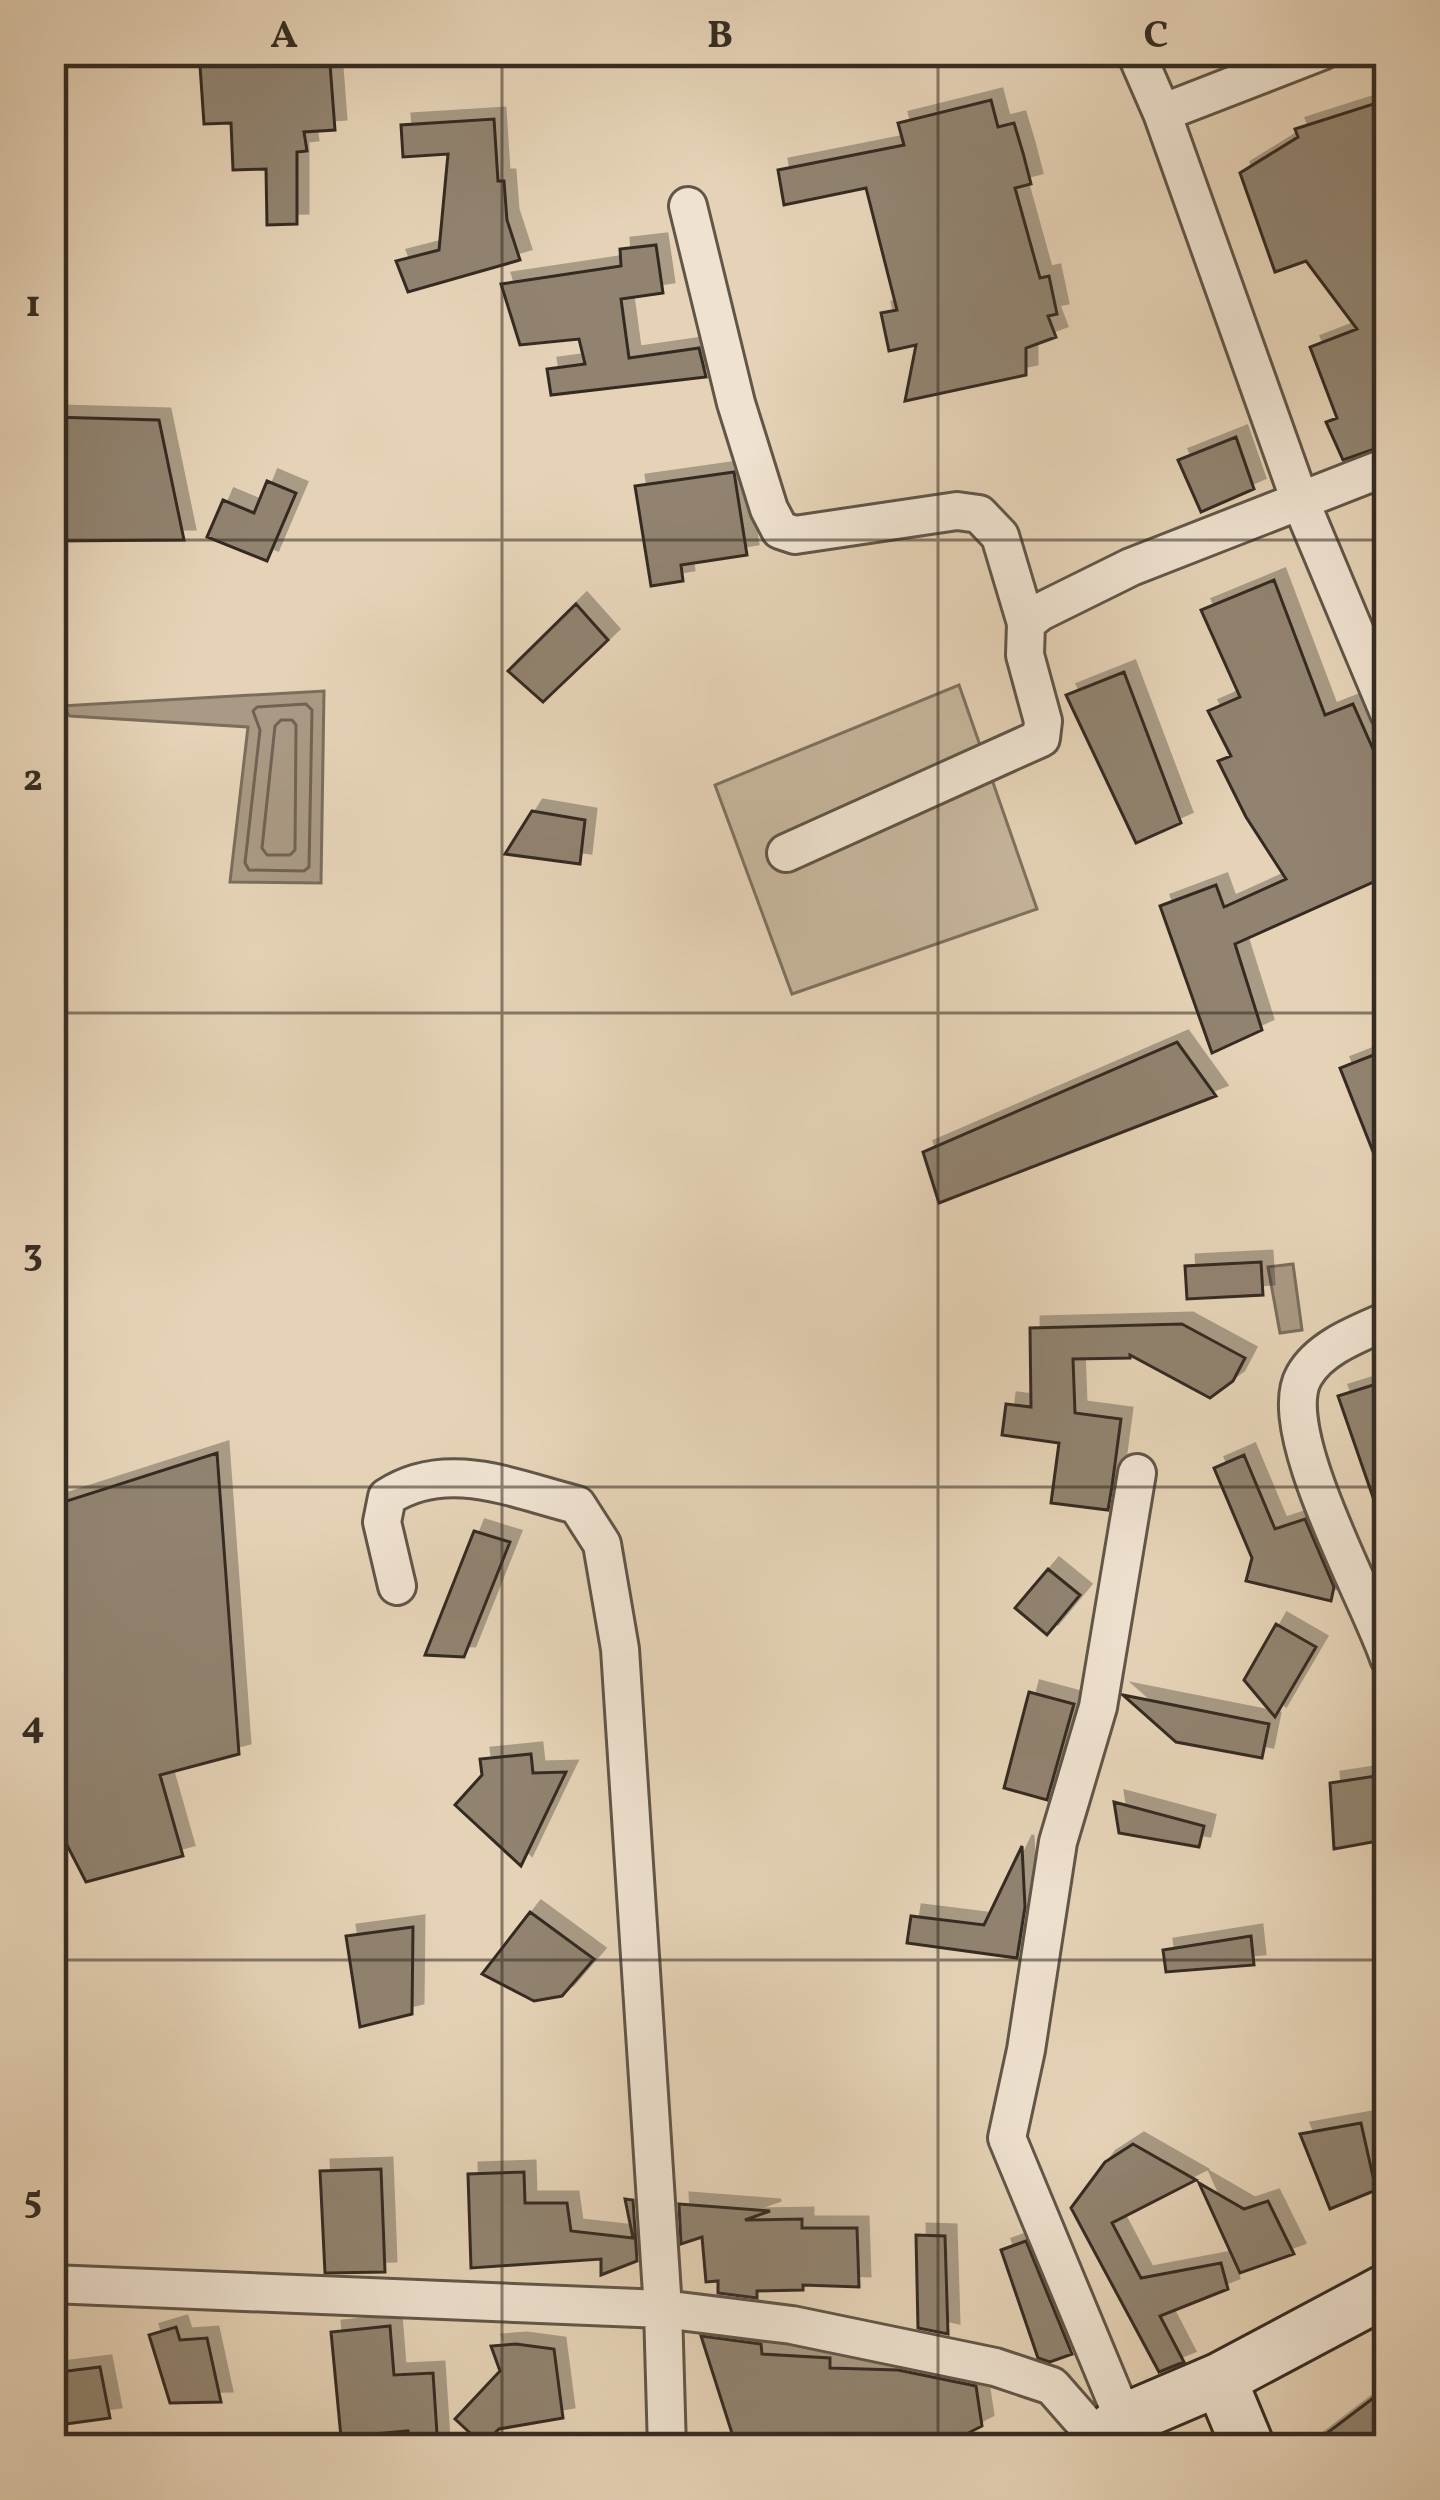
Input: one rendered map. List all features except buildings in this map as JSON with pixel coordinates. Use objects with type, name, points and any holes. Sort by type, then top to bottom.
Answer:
[{"type":"main road","points":[[1104,2437],[1389,2289]]},
{"type":"main road","points":[[1220,2379],[1249,2449]]},
{"type":"street","points":[[1135,51],[1162,112],[1299,498],[1389,713]]},
{"type":"street","points":[[1162,112],[1322,51]]},
{"type":"street","points":[[688,206],[736,403],[780,530],[795,535],[957,511],[980,514],[1000,536],[1026,623],[1025,655],[1043,722],[1041,738],[786,853]]},
{"type":"street","points":[[1026,623],[1131,567],[1389,466]]},
{"type":"street","points":[[1389,1320],[1321,1356],[1302,1378],[1296,1409],[1313,1478],[1389,1658]]},
{"type":"street","points":[[1104,2437],[1007,2138],[1026,2050],[1058,1843],[1098,1707],[1137,1473]]},
{"type":"street","points":[[398,1586],[382,1522],[387,1497],[428,1478],[469,1477],[577,1505],[602,1544],[620,1649],[668,2449]]},
{"type":"street","points":[[51,2284],[663,2309],[792,2325],[995,2366],[1052,2386],[1104,2437]]},
{"type":"shaded area","points":[[959,685],[1037,909],[792,994],[715,785]]},
{"type":"water","points":[[324,691],[321,883],[230,882],[248,727],[70,716],[60,706]]},
{"type":"water","points":[[1293,1264],[1302,1330],[1280,1333],[1268,1267]]}]
